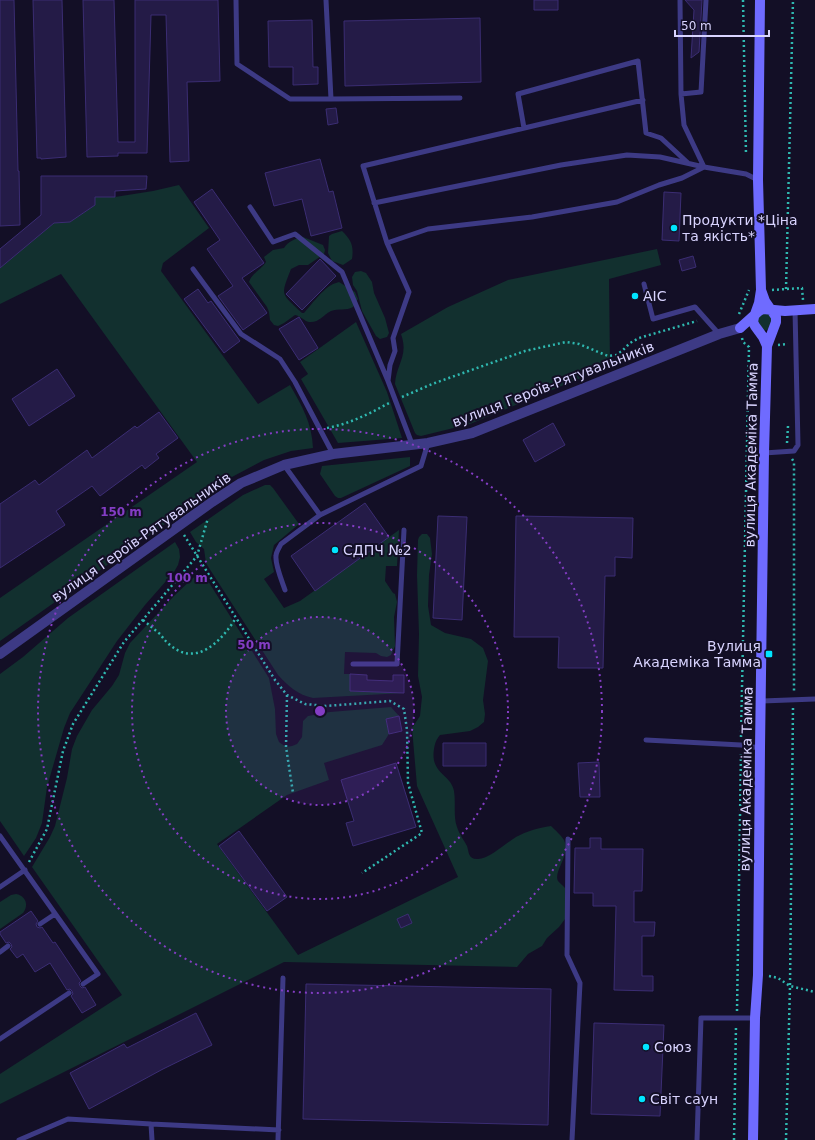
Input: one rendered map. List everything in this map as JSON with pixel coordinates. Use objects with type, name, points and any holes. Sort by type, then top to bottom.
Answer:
[{"type":"main road","points":[[758,330],[755,326],[754,318],[759,303],[761,290],[758,180],[760,0]]},
{"type":"main road","points":[[761,290],[776,317],[775,326]]},
{"type":"main road","name":"вулиця Героїв-Рятувальників","points":[[740,328],[763,309],[790,311],[815,309]]},
{"type":"main road","points":[[775,326],[790,311]]},
{"type":"main road","name":"вулиця Героїв-Рятувальників","points":[[740,328],[767,332],[775,326]]},
{"type":"main road","name":"вулиця Академіка Тамма","points":[[753,1140],[755,1018],[758,975],[764,452],[767,346],[775,326]]},
{"type":"main road","name":"вулиця Академіка Тамма","points":[[758,330],[767,346]]},
{"type":"street","name":"вулиця Героїв-Рятувальників","points":[[0,654],[178,526],[241,483],[284,465],[333,454],[428,443],[472,433],[719,334],[740,328]]},
{"type":"lane","points":[[236,0],[237,64],[290,99],[460,98]]},
{"type":"lane","points":[[326,0],[331,99]]},
{"type":"lane","points":[[680,0],[681,94],[684,125],[704,167]]},
{"type":"lane","points":[[681,94],[701,92],[706,0]]},
{"type":"lane","points":[[524,128],[518,94],[638,61],[646,133],[661,138],[688,164]]},
{"type":"lane","points":[[388,381],[390,366],[395,351],[393,338],[409,292],[387,243],[363,166],[643,100]]},
{"type":"lane","points":[[374,202],[561,165],[627,155],[660,157],[688,164],[746,174],[758,180]]},
{"type":"lane","points":[[387,243],[428,229],[532,217],[617,202],[659,185],[682,178],[704,167]]},
{"type":"lane","points":[[250,207],[273,242],[295,234],[342,272],[396,400],[412,444]]},
{"type":"lane","points":[[193,269],[241,334],[280,359],[295,382],[333,454]]},
{"type":"lane","points":[[644,284],[653,319],[696,307],[719,334]]},
{"type":"lane","points":[[764,452],[794,451],[798,445],[790,311]]},
{"type":"lane","points":[[286,590],[275,556],[281,544],[320,515],[421,466],[428,443]]},
{"type":"lane","points":[[284,465],[320,515]]},
{"type":"lane","points":[[353,664],[397,664],[404,530]]},
{"type":"lane","points":[[761,701],[815,700]]},
{"type":"lane","points":[[646,740],[760,748]]},
{"type":"lane","points":[[0,836],[98,974],[83,984]]},
{"type":"lane","points":[[568,839],[567,955],[580,983],[572,1140]]},
{"type":"lane","points":[[0,887],[25,870]]},
{"type":"lane","points":[[40,924],[55,914]]},
{"type":"lane","points":[[0,952],[8,946]]},
{"type":"lane","points":[[278,1140],[283,978]]},
{"type":"lane","points":[[0,1039],[69,993]]},
{"type":"lane","points":[[697,1140],[701,1018],[755,1018]]},
{"type":"lane","points":[[19,1140],[68,1119],[279,1130]]},
{"type":"lane","points":[[151,1124],[152,1140]]},
{"type":"path","points":[[743,0],[746,174]]},
{"type":"path","points":[[786,289],[792,0]]},
{"type":"path","points":[[738,317],[749,291],[748,283]]},
{"type":"path","points":[[782,289],[802,288],[803,299]]},
{"type":"path","points":[[320,429],[339,426],[358,419],[432,384],[525,351],[566,342],[579,344],[608,356],[616,355],[638,338],[705,318]]},
{"type":"path","points":[[778,345],[788,344]]},
{"type":"path","points":[[749,347],[755,347]]},
{"type":"path","points":[[786,1140],[794,700],[794,462],[787,451]]},
{"type":"path","points":[[25,870],[47,829],[63,751],[74,724],[124,642],[197,556],[212,502]]},
{"type":"path","points":[[178,526],[275,680],[287,695],[304,704],[326,706],[390,701],[404,709],[407,730],[408,783],[422,833],[362,873]]},
{"type":"path","points":[[143,620],[170,645],[180,652],[192,655],[205,651],[219,640],[229,630],[236,618]]},
{"type":"path","points":[[287,695],[286,747],[293,792]]},
{"type":"path","points":[[758,975],[778,978],[790,986],[815,992]]},
{"type":"green space","points":[[179,185],[209,228],[163,263],[161,271],[258,404],[290,385],[302,408],[311,431],[313,448],[291,451],[264,460],[230,478],[0,641],[0,598],[197,462],[61,274],[0,304],[0,268],[54,223],[70,222],[95,205],[95,197],[115,197]]},
{"type":"green space","points":[[342,231],[350,240],[353,250],[352,259],[343,265],[332,261],[328,253],[329,236]]},
{"type":"green space","points":[[303,237],[323,245],[325,250],[324,254],[308,265],[299,265],[291,269],[284,290],[286,298],[302,313],[304,313],[329,286],[339,282],[355,292],[358,299],[353,307],[331,311],[316,321],[309,322],[295,315],[278,326],[274,325],[270,320],[267,307],[249,282],[252,276],[266,262],[264,257],[273,250],[284,248],[292,241]]},
{"type":"green space","points":[[657,249],[661,265],[609,279],[610,366],[470,424],[421,436],[415,433],[395,384],[397,371],[404,348],[401,334],[448,307],[508,280]]},
{"type":"green space","points":[[361,271],[366,273],[372,282],[374,293],[385,318],[389,333],[387,337],[380,339],[376,336],[362,311],[357,291],[353,285],[352,277],[355,272]]},
{"type":"green space","points":[[759,312],[774,315],[771,328],[768,330],[761,330],[758,328],[756,315]]},
{"type":"green space","points":[[356,322],[387,392],[402,438],[338,443],[301,379],[308,374],[300,362]]},
{"type":"green space","points":[[410,457],[410,466],[341,498],[335,496],[320,474],[322,466]]},
{"type":"green space","points":[[265,485],[270,485],[273,488],[299,524],[274,545],[271,558],[274,572],[264,579],[284,608],[300,601],[399,530],[397,566],[386,566],[385,581],[395,594],[397,602],[394,617],[395,646],[391,655],[387,657],[376,653],[345,652],[344,674],[350,674],[350,691],[404,693],[313,698],[294,690],[278,675],[206,563],[204,549],[196,542],[190,532],[243,495]]},
{"type":"green space","points":[[422,534],[427,534],[430,538],[432,554],[429,575],[428,606],[431,625],[445,633],[471,639],[483,648],[488,661],[483,700],[485,714],[484,722],[470,731],[440,735],[434,749],[435,764],[452,785],[454,791],[455,818],[458,830],[467,846],[470,856],[474,859],[481,859],[492,854],[524,833],[551,826],[563,838],[566,846],[557,877],[558,881],[565,888],[565,919],[547,938],[542,946],[528,954],[517,967],[284,962],[0,1104],[0,1074],[122,995],[32,867],[55,826],[67,778],[72,749],[77,736],[92,710],[119,675],[125,653],[130,643],[175,595],[197,576],[208,581],[269,678],[275,709],[276,734],[279,742],[286,747],[297,744],[302,737],[303,721],[308,716],[330,712],[391,707],[399,716],[386,719],[389,734],[382,745],[324,763],[329,780],[287,795],[217,844],[298,955],[458,877],[417,786],[412,728],[420,716],[422,697],[418,676],[419,634],[417,575],[418,540]]},
{"type":"green space","points":[[175,542],[179,549],[180,557],[174,572],[145,605],[117,641],[70,713],[64,728],[47,787],[42,823],[36,838],[24,856],[0,821],[0,674],[23,657],[68,618]]},
{"type":"green space","points":[[16,894],[26,901],[25,910],[0,929],[0,902],[11,895]]},
{"type":"building","points":[[0,0],[14,0],[20,225],[0,226]]},
{"type":"building","points":[[33,0],[62,0],[66,157],[37,158]]},
{"type":"building","points":[[83,0],[114,0],[118,142],[135,142],[135,0],[218,0],[220,81],[187,82],[189,161],[170,162],[166,15],[151,15],[147,153],[118,153],[118,156],[87,157]]},
{"type":"building","points":[[534,0],[558,0],[558,10],[534,10]]},
{"type":"building","points":[[685,0],[702,0],[699,52],[691,58],[694,10]]},
{"type":"building","points":[[480,18],[481,82],[345,86],[344,21]]},
{"type":"building","points":[[312,20],[313,67],[318,67],[318,84],[293,85],[293,67],[269,67],[268,21]]},
{"type":"building","points":[[336,108],[338,123],[328,125],[326,109]]},
{"type":"building","points":[[320,159],[329,192],[333,191],[342,228],[311,236],[302,199],[274,206],[265,173]]},
{"type":"building","points":[[41,176],[147,176],[146,189],[115,191],[115,197],[95,197],[95,205],[70,222],[54,223],[0,268],[0,249],[41,215]]},
{"type":"building","points":[[212,189],[264,263],[242,278],[267,313],[243,330],[218,296],[233,286],[207,249],[220,240],[194,202]]},
{"type":"building","points":[[664,192],[681,193],[679,241],[662,240]]},
{"type":"building","points":[[693,256],[696,267],[682,271],[679,260]]},
{"type":"building","points":[[320,259],[336,276],[302,310],[286,294]]},
{"type":"building","points":[[198,289],[208,303],[211,301],[240,341],[224,353],[184,299]]},
{"type":"building","points":[[299,317],[318,348],[299,360],[279,329]]},
{"type":"building","points":[[57,369],[75,396],[29,426],[12,399]]},
{"type":"building","points":[[159,412],[178,438],[156,454],[159,458],[145,469],[142,465],[100,496],[92,486],[56,511],[65,525],[0,568],[0,504],[35,480],[39,485],[87,450],[92,458],[135,426],[137,428]]},
{"type":"building","points":[[553,423],[565,445],[535,462],[523,440]]},
{"type":"building","name":"СДПЧ №2","points":[[365,503],[389,537],[315,591],[291,556]]},
{"type":"building","points":[[438,516],[467,517],[462,620],[433,618]]},
{"type":"building","points":[[516,516],[633,518],[632,558],[615,557],[615,576],[605,576],[603,668],[558,668],[559,637],[514,637]]},
{"type":"building","points":[[350,674],[367,675],[367,680],[393,681],[393,675],[404,675],[404,693],[350,691]]},
{"type":"building","points":[[399,716],[402,731],[389,734],[386,719]]},
{"type":"building","points":[[443,743],[486,743],[486,766],[443,766]]},
{"type":"building","points":[[599,762],[600,797],[580,797],[578,763]]},
{"type":"building","points":[[396,763],[416,827],[353,846],[346,823],[354,821],[341,780]]},
{"type":"building","points":[[239,831],[287,897],[267,911],[219,846]]},
{"type":"building","points":[[590,838],[601,838],[601,849],[643,849],[642,891],[634,891],[634,922],[655,922],[654,936],[642,936],[642,976],[653,976],[653,991],[614,990],[616,906],[593,906],[593,893],[574,893],[575,848],[590,848]]},
{"type":"building","points":[[31,911],[38,921],[36,924],[37,927],[42,927],[53,943],[55,942],[81,981],[79,983],[80,986],[82,988],[85,987],[96,1005],[82,1013],[71,996],[73,994],[72,991],[70,989],[67,990],[50,963],[35,972],[23,954],[17,958],[10,949],[12,947],[11,944],[9,942],[6,943],[0,932]]},
{"type":"building","points":[[408,914],[412,923],[401,928],[397,919]]},
{"type":"building","points":[[306,984],[551,989],[548,1125],[303,1119]]},
{"type":"building","points":[[196,1013],[212,1045],[163,1069],[89,1109],[70,1073],[124,1044],[127,1048]]},
{"type":"building","points":[[594,1023],[664,1025],[660,1116],[591,1114]]},
{"type":"place","name":"Продукти *Ціна та якість*","points":[[674,228]]},
{"type":"place","name":"АІС","points":[[635,296]]},
{"type":"place","name":"СДПЧ №2","points":[[335,550]]},
{"type":"place","name":"Вулиця Академіка Тамма","points":[[769,654]]},
{"type":"place","name":"Союз","points":[[646,1047]]},
{"type":"place","name":"Світ саун","points":[[642,1099]]}]
